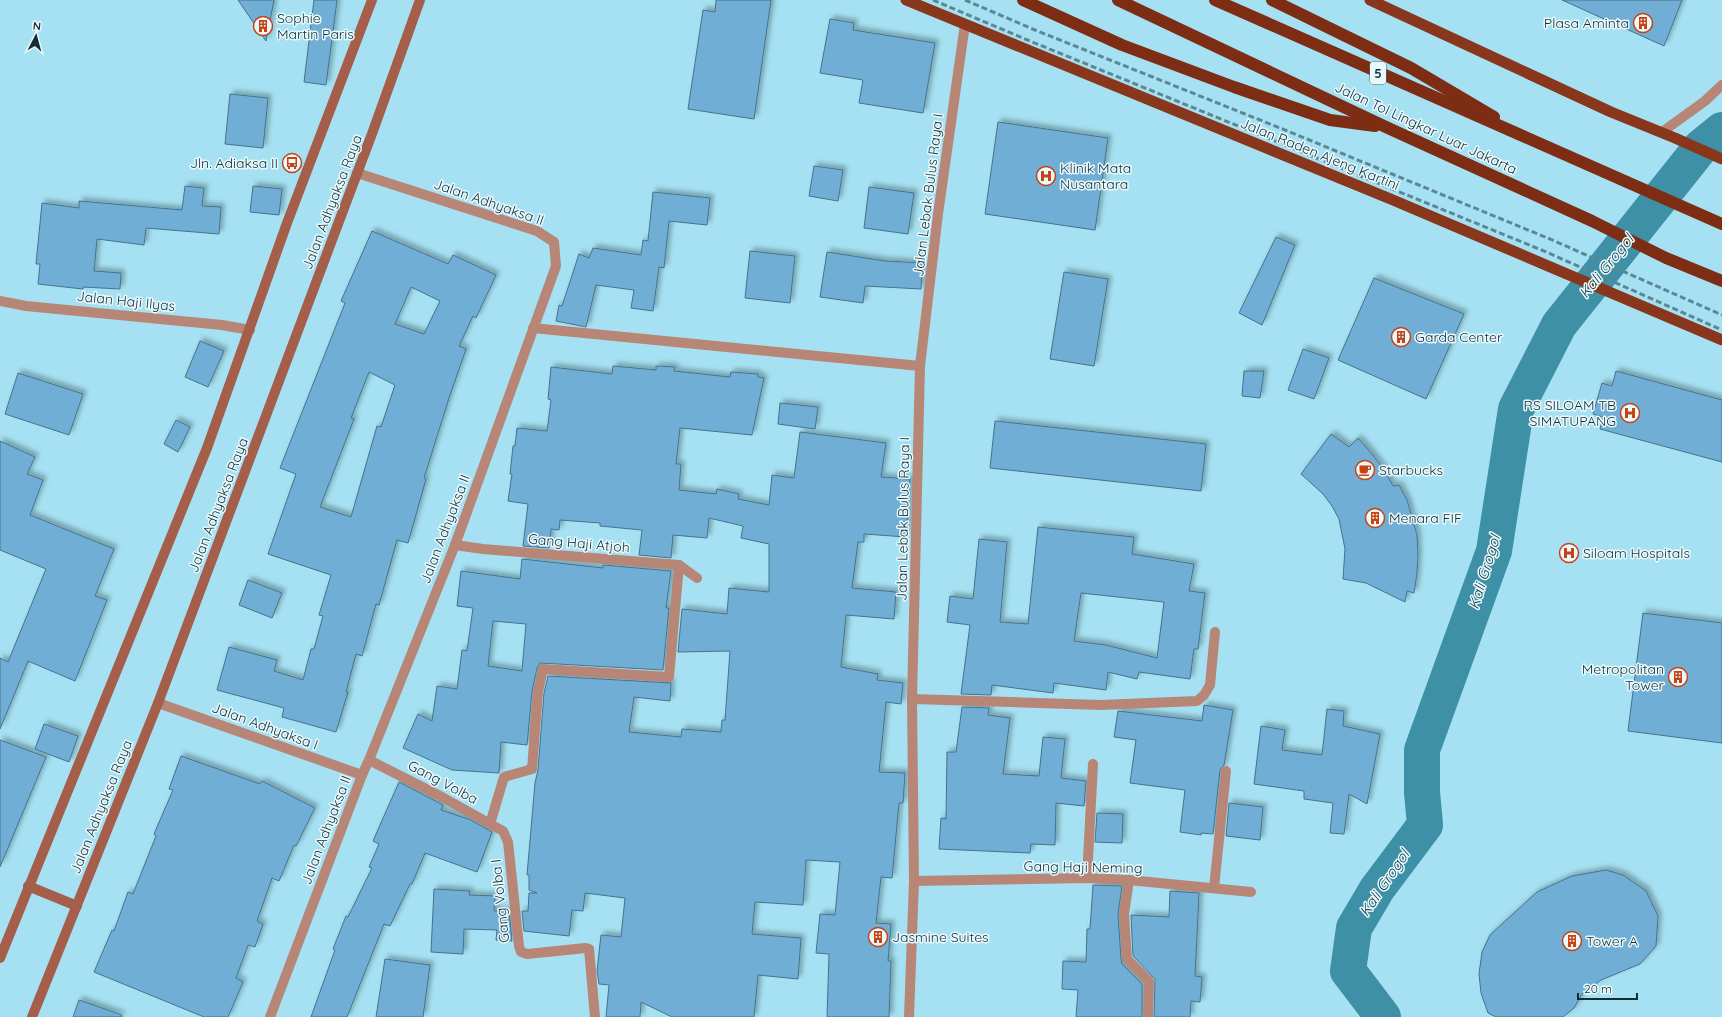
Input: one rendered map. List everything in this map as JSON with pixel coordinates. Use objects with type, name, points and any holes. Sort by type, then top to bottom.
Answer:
[{"type":"highway","name":"Jalan Raden Ajeng Kartini","points":[[906,0],[1400,203],[1722,340]]},
{"type":"highway","points":[[1024,0],[1122,45],[1241,89],[1330,120],[1388,128]]},
{"type":"highway","name":"Jalan Tol Lingkar Luar Jakarta","points":[[1118,0],[1388,128],[1592,221],[1666,258],[1722,281]]},
{"type":"highway","name":"Jalan Tol Lingkar Luar Jakarta","points":[[1215,0],[1722,224]]},
{"type":"highway","points":[[1272,0],[1411,68],[1542,144]]},
{"type":"highway","points":[[1370,0],[1612,112],[1662,132],[1722,159]]},
{"type":"main road","points":[[0,958],[206,448],[290,216],[372,0]]},
{"type":"main road","name":"Jalan Adhyaksa Raya","points":[[32,1017],[158,703],[357,173],[420,0]]},
{"type":"main road","points":[[28,886],[77,906]]},
{"type":"street","name":"Jalan Lebak Bulus Raya I","points":[[909,1017],[914,881],[912,699],[920,366],[938,214],[965,24]]},
{"type":"street","points":[[1662,132],[1706,101],[1722,85]]},
{"type":"street","name":"Jalan Adhyaksa II","points":[[270,1017],[362,775],[370,760],[455,545],[556,266],[554,242],[537,231],[357,173]]},
{"type":"street","name":"Jalan Haji Ilyas","points":[[0,301],[26,306],[222,325],[250,330]]},
{"type":"street","points":[[533,328],[920,366]]},
{"type":"street","name":"Gang Haji Atjoh","points":[[455,545],[483,549],[679,564]]},
{"type":"street","points":[[679,564],[697,578]]},
{"type":"street","points":[[490,824],[504,777],[532,769],[538,692],[543,669],[669,677],[679,564]]},
{"type":"street","points":[[912,699],[1101,705],[1197,701],[1204,695],[1210,685],[1215,632]]},
{"type":"street","name":"Jalan Adhyaksa I","points":[[158,703],[362,775]]},
{"type":"street","name":"Gang Volba","points":[[370,760],[503,831]]},
{"type":"street","points":[[1087,878],[1092,764]]},
{"type":"street","points":[[1214,888],[1226,771]]},
{"type":"street","name":"Gang Volba I","points":[[503,831],[508,842],[519,946],[521,952],[527,954],[586,948],[589,950],[595,1017]]},
{"type":"street","name":"Gang Haji Neming","points":[[914,881],[1087,878],[1129,880],[1251,892]]},
{"type":"street","points":[[1129,880],[1124,914],[1127,959],[1149,981],[1148,1017]]},
{"type":"building","name":"Sophie Martin Paris","points":[[238,0],[274,0],[266,41]]},
{"type":"building","points":[[314,0],[337,0],[326,85],[304,82]]},
{"type":"building","points":[[716,0],[771,0],[754,119],[688,109],[703,10],[715,12]]},
{"type":"building","name":"Plasa Aminta","points":[[1562,0],[1682,0],[1664,46]]},
{"type":"building","points":[[830,19],[854,23],[853,30],[935,43],[923,113],[859,103],[863,80],[820,73]]},
{"type":"building","points":[[230,94],[268,98],[263,148],[225,144]]},
{"type":"building","name":"Klinik Mata Nusantara","points":[[998,122],[1108,138],[1095,230],[985,214]]},
{"type":"building","points":[[814,166],[843,170],[838,201],[809,196]]},
{"type":"building","points":[[185,186],[204,188],[202,206],[221,207],[219,234],[146,228],[144,245],[97,239],[94,271],[121,273],[120,289],[83,287],[83,289],[38,284],[40,264],[36,264],[42,203],[79,208],[79,201],[182,210]]},
{"type":"building","points":[[253,186],[282,189],[279,215],[250,212]]},
{"type":"building","points":[[869,187],[914,193],[908,234],[864,228]]},
{"type":"building","points":[[653,192],[710,198],[707,225],[669,221],[664,268],[659,267],[653,311],[631,308],[634,290],[596,285],[586,327],[556,321],[559,305],[562,306],[579,254],[589,258],[593,248],[641,255],[643,240],[648,241]]},
{"type":"building","points":[[372,231],[448,264],[453,255],[496,275],[476,318],[473,316],[459,346],[466,349],[424,478],[426,479],[408,543],[397,540],[379,605],[376,604],[362,656],[356,654],[346,692],[348,692],[336,732],[282,717],[284,708],[217,690],[229,647],[277,660],[274,671],[303,680],[311,649],[314,649],[323,616],[319,615],[331,575],[268,554],[296,474],[280,468],[345,303],[341,301]],"holes":[[[411,287],[440,301],[424,334],[395,324]],[[369,372],[395,385],[381,427],[377,426],[351,517],[320,507],[354,419],[351,418]]]},
{"type":"building","points":[[1276,237],[1295,245],[1262,325],[1239,313]]},
{"type":"building","points":[[750,251],[795,256],[790,303],[745,298]]},
{"type":"building","points":[[827,252],[885,261],[922,263],[921,289],[865,286],[863,303],[820,297]]},
{"type":"building","points":[[1064,272],[1108,279],[1094,366],[1050,359]]},
{"type":"building","name":"Garda Center","points":[[1374,278],[1464,314],[1426,399],[1338,360]]},
{"type":"building","points":[[200,341],[224,351],[208,387],[185,377]]},
{"type":"building","points":[[1303,349],[1329,358],[1314,399],[1288,390]]},
{"type":"building","points":[[613,366],[656,370],[656,366],[675,367],[674,371],[730,377],[731,372],[758,374],[758,377],[764,378],[752,435],[680,428],[676,464],[681,464],[679,490],[716,494],[717,489],[739,494],[738,499],[769,505],[772,475],[794,478],[800,432],[886,443],[881,477],[910,479],[906,537],[864,534],[864,542],[858,542],[852,588],[896,592],[894,619],[846,615],[841,667],[878,674],[877,680],[903,683],[901,704],[886,702],[879,772],[905,773],[903,803],[899,803],[892,878],[881,877],[876,923],[891,924],[888,961],[891,961],[889,1017],[827,1017],[829,954],[816,953],[820,914],[835,915],[840,862],[806,860],[803,905],[755,902],[752,934],[801,938],[798,979],[758,975],[754,1017],[672,1017],[641,1002],[640,1017],[606,1017],[609,985],[599,984],[597,971],[601,935],[621,937],[625,898],[585,893],[583,911],[572,910],[569,936],[524,931],[522,911],[528,911],[529,893],[537,893],[529,890],[529,875],[527,875],[544,693],[548,676],[671,683],[670,701],[634,697],[629,732],[681,737],[682,729],[721,732],[722,720],[725,720],[730,651],[678,652],[682,609],[727,614],[729,588],[769,592],[769,544],[741,538],[743,526],[709,518],[707,538],[673,535],[671,558],[639,555],[642,530],[600,526],[600,523],[560,520],[559,530],[551,529],[549,548],[523,546],[528,504],[508,501],[512,474],[510,474],[513,446],[515,446],[517,428],[547,431],[551,400],[548,399],[551,367],[612,374]]},
{"type":"building","points":[[1244,371],[1264,371],[1260,398],[1242,396]]},
{"type":"building","points":[[1616,371],[1722,400],[1722,462],[1600,429],[1603,417],[1593,414],[1602,383],[1612,386]]},
{"type":"building","points":[[18,373],[83,394],[69,435],[5,414]]},
{"type":"building","points":[[780,403],[818,407],[815,429],[778,424]]},
{"type":"building","points":[[176,420],[190,427],[178,452],[164,444]]},
{"type":"building","points":[[995,421],[1206,444],[1201,491],[990,468]]},
{"type":"building","name":"Menara FIF","points":[[1331,434],[1349,447],[1358,438],[1385,471],[1393,486],[1399,485],[1407,500],[1417,535],[1418,554],[1414,593],[1407,591],[1405,602],[1366,583],[1343,579],[1345,549],[1339,519],[1323,494],[1301,474]]},
{"type":"building","points":[[0,441],[35,457],[27,474],[43,480],[30,515],[114,549],[95,596],[107,600],[75,681],[28,661],[0,729],[0,658],[8,662],[46,569],[0,550]]},
{"type":"building","points":[[1038,527],[1134,537],[1132,554],[1194,564],[1189,591],[1205,593],[1198,649],[1194,649],[1190,679],[1139,672],[1137,679],[1108,672],[1106,690],[1054,683],[1053,693],[992,685],[991,695],[961,694],[970,625],[947,622],[950,596],[973,599],[979,539],[1007,542],[1000,622],[1028,624]],"holes":[[[1081,593],[1164,602],[1157,658],[1106,645],[1074,641]]]},
{"type":"building","points":[[522,559],[603,568],[603,565],[671,571],[666,608],[669,608],[663,670],[540,663],[537,668],[532,691],[527,745],[501,742],[499,773],[452,770],[403,748],[418,714],[432,721],[437,686],[457,689],[462,650],[467,651],[473,608],[457,606],[461,571],[520,579]],"holes":[[[493,621],[526,624],[522,671],[488,666]]]},
{"type":"building","points":[[248,580],[282,593],[272,618],[239,605]]},
{"type":"building","name":"Metropolitan Tower","points":[[1643,613],[1722,623],[1722,743],[1628,731]]},
{"type":"building","points":[[1204,705],[1233,710],[1224,765],[1220,770],[1213,834],[1201,833],[1201,835],[1180,832],[1185,790],[1130,783],[1136,740],[1114,737],[1118,711],[1202,721]]},
{"type":"building","points":[[962,707],[989,708],[988,715],[1010,718],[1003,774],[1039,776],[1043,737],[1065,739],[1061,778],[1086,781],[1084,806],[1056,803],[1055,845],[1031,844],[1030,853],[939,849],[941,818],[946,819],[947,752],[956,752]]},
{"type":"building","points":[[1327,709],[1344,711],[1343,726],[1380,734],[1367,804],[1349,794],[1344,834],[1330,833],[1333,803],[1304,799],[1304,791],[1254,784],[1261,726],[1285,730],[1282,750],[1322,755]]},
{"type":"building","points":[[44,724],[78,736],[69,762],[35,749]]},
{"type":"building","points":[[0,740],[46,757],[0,867]]},
{"type":"building","points":[[181,756],[260,784],[262,781],[315,808],[296,846],[294,845],[279,881],[272,878],[257,921],[263,924],[255,947],[248,945],[236,978],[243,982],[228,1017],[204,1017],[94,972],[112,930],[114,931],[128,892],[133,894],[156,836],[154,834],[173,790],[169,789]]},
{"type":"building","points":[[399,782],[443,805],[441,810],[471,820],[492,832],[477,872],[425,853],[412,884],[410,884],[390,926],[384,924],[347,1017],[311,1017],[335,950],[333,949],[346,916],[348,917],[372,868],[369,867],[379,844],[373,841]]},
{"type":"building","points":[[1229,803],[1263,807],[1260,840],[1226,836]]},
{"type":"building","points":[[1097,813],[1123,814],[1122,843],[1095,842]]},
{"type":"building","name":"Tower A","points":[[1606,870],[1623,875],[1646,891],[1658,916],[1656,946],[1640,964],[1601,980],[1582,994],[1574,1008],[1563,1017],[1496,1017],[1488,1013],[1481,993],[1479,974],[1482,952],[1490,935],[1537,892],[1572,876]]},
{"type":"building","points":[[1093,885],[1122,886],[1118,914],[1121,959],[1122,964],[1142,984],[1142,1017],[1076,1017],[1078,990],[1062,989],[1063,961],[1086,962],[1087,929],[1090,929]]},
{"type":"building","points":[[434,889],[470,891],[469,895],[495,896],[494,911],[509,911],[512,941],[496,940],[497,930],[464,929],[463,954],[431,952]]},
{"type":"building","points":[[1170,891],[1199,893],[1195,976],[1202,977],[1200,1002],[1191,1001],[1190,1017],[1154,1017],[1155,979],[1133,956],[1131,915],[1169,917]]},
{"type":"building","points":[[385,959],[430,965],[423,1017],[376,1017]]},
{"type":"building","points":[[79,1000],[122,1015],[122,1017],[73,1017]]},
{"type":"waterway","name":"Kali Grogol","points":[[1383,1017],[1348,971],[1354,928],[1377,889],[1425,825],[1422,792],[1422,750],[1494,551],[1516,409],[1559,325],[1701,147],[1722,130]]},
{"type":"railway","points":[[933,0],[1544,251],[1722,330]]},
{"type":"railway","points":[[965,0],[1035,30],[1285,130],[1550,239],[1722,315]]},
{"type":"place","name":"Plasa Aminta","points":[[1643,23]]},
{"type":"place","name":"Sophie Martin Paris","points":[[263,26]]},
{"type":"place","name":"Jln. Adiaksa II","points":[[292,163]]},
{"type":"place","name":"Klinik Mata Nusantara","points":[[1046,176]]},
{"type":"place","name":"Garda Center","points":[[1401,337]]},
{"type":"place","name":"RS SILOAM TB SIMATUPANG","points":[[1630,413]]},
{"type":"place","name":"Starbucks","points":[[1365,470]]},
{"type":"place","name":"Menara FIF","points":[[1375,518]]},
{"type":"place","name":"Siloam Hospitals","points":[[1569,553]]},
{"type":"place","name":"Metropolitan Tower","points":[[1678,677]]},
{"type":"place","name":"Jasmine Suites","points":[[878,937]]},
{"type":"place","name":"Tower A","points":[[1572,941]]}]
